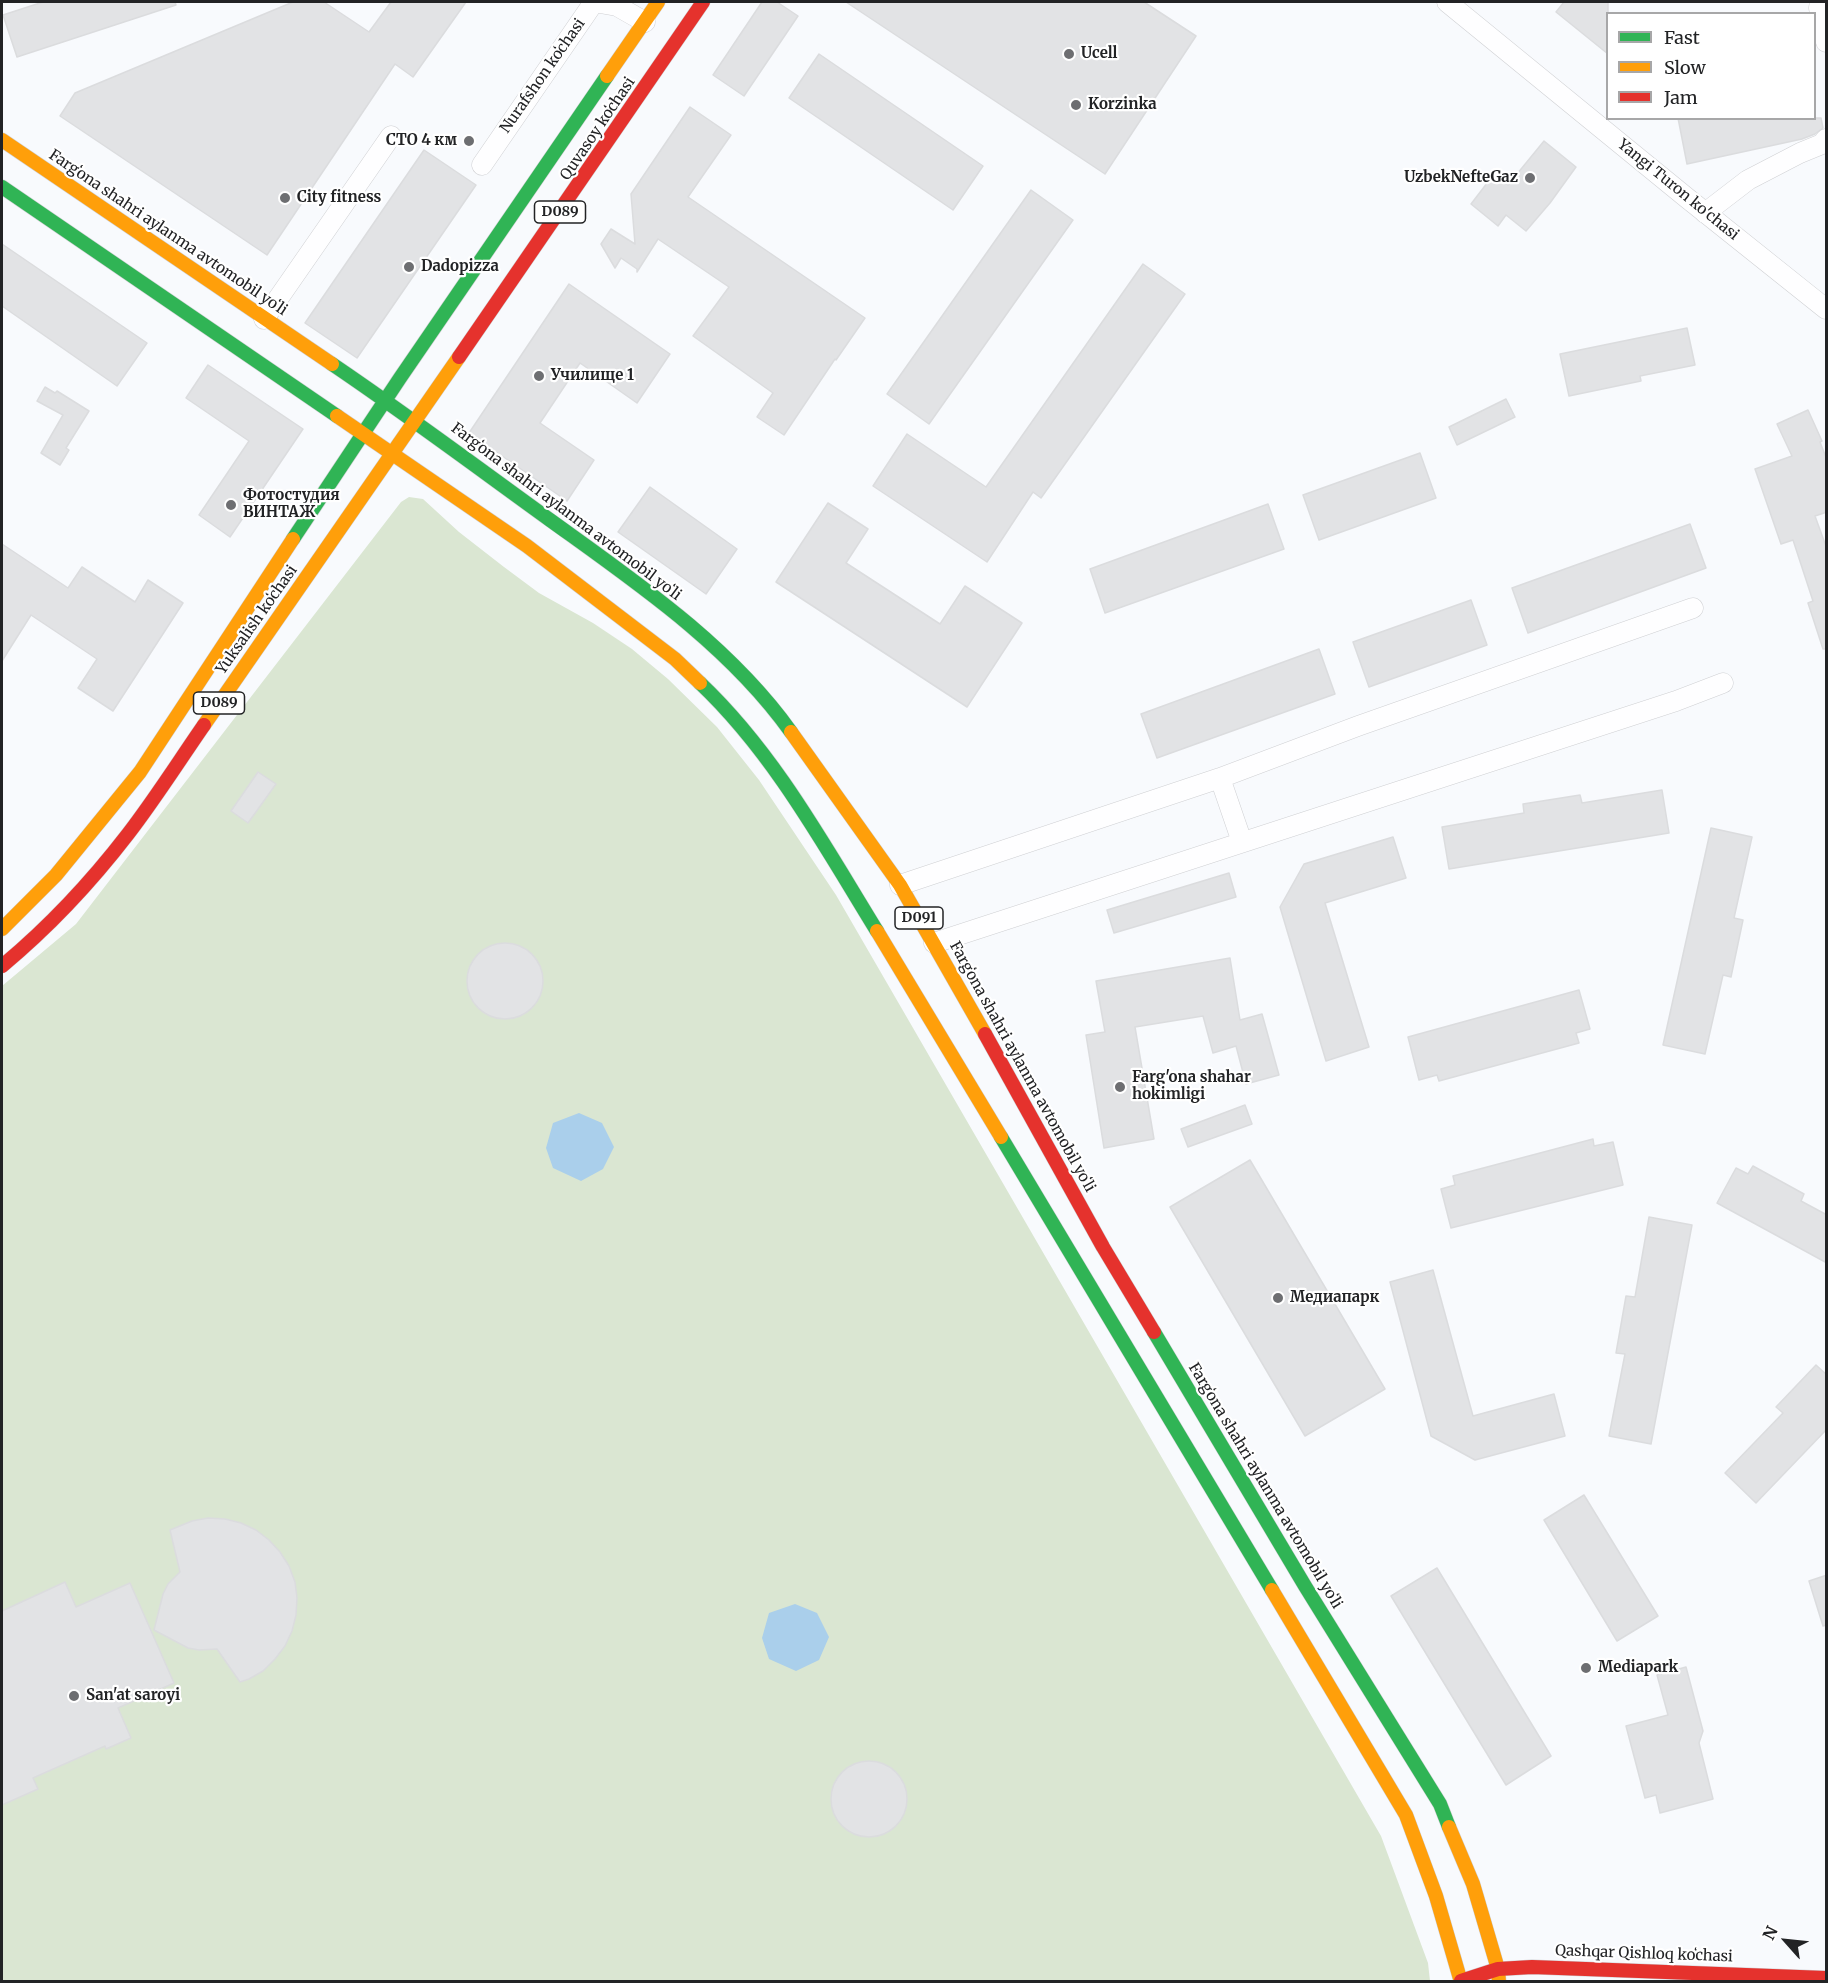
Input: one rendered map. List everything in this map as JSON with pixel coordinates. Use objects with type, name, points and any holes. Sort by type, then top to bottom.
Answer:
[{"type":"main road","name":"Quvasoy koʻchasi","points":[[385,400],[658,2]]},
{"type":"main road","name":"Quvasoy koʻchasi","points":[[415,421],[703,2]]},
{"type":"main road","name":"Fargʻona shahri aylanma avtomobil yoʻli","points":[[2,140],[385,400],[633,579],[745,676],[789,729],[900,885],[1102,1247],[1133,1329],[1406,1815],[1436,1896],[1461,1981]]},
{"type":"main road","name":"Fargʻona shahri aylanma avtomobil yoʻli","points":[[2,187],[527,546],[675,659],[727,711],[763,754],[802,810],[892,955],[1133,1329],[1305,1586],[1440,1804],[1473,1884],[1499,1975]]},
{"type":"main road","name":"Yuksalish koʻchasi","points":[[2,929],[56,875],[140,772],[385,400]]},
{"type":"main road","name":"Yuksalish koʻchasi","points":[[2,966],[22,950],[78,895],[129,833],[415,421]]},
{"type":"main road","name":"Qashqar Qishloq koʻchasi","points":[[1461,1981],[1532,1967],[1827,1978]]},
{"type":"street","name":"Nurafshon koʻchasi","points":[[482,165],[594,2],[617,6],[645,22]]},
{"type":"street","name":"Yangi Turon ko'chasi","points":[[1447,2],[1705,213],[1827,309]]},
{"type":"street","points":[[1820,2],[1819,8],[1827,42]]},
{"type":"street","points":[[264,319],[392,136]]},
{"type":"street","points":[[1705,213],[1748,180],[1822,144],[1827,139]]},
{"type":"street","points":[[900,885],[1220,778],[1358,726],[1693,608]]},
{"type":"street","points":[[934,943],[1676,701],[1723,683]]},
{"type":"street","points":[[1220,778],[1242,842]]},
{"type":"green space","points":[[409,497],[423,499],[459,532],[539,593],[593,623],[632,649],[668,679],[717,727],[759,780],[836,895],[1381,1836],[1428,1963],[1430,1981],[2,1981],[2,986],[76,924],[401,502]]},
{"type":"water","points":[[579,1113],[602,1123],[614,1147],[603,1169],[581,1181],[553,1168],[546,1148],[553,1123]]},
{"type":"water","points":[[795,1604],[817,1613],[829,1637],[819,1660],[796,1671],[769,1659],[762,1638],[769,1613]]},
{"type":"building","points":[[43,2],[175,2],[176,5],[17,57],[3,15]]},
{"type":"building","points":[[293,2],[324,2],[369,32],[391,2],[466,2],[413,77],[395,64],[267,255],[60,116],[75,93]]},
{"type":"building","points":[[762,2],[777,2],[798,16],[744,96],[713,75]]},
{"type":"building","name":"Korzinka","points":[[846,2],[1144,2],[1196,36],[1105,174]]},
{"type":"building","points":[[1564,2],[1608,2],[1606,52],[1556,12]]},
{"type":"building","points":[[819,54],[983,166],[953,210],[789,98]]},
{"type":"building","points":[[690,107],[731,135],[688,197],[865,318],[784,435],[757,417],[773,393],[693,336],[729,287],[658,239],[637,272],[637,269],[621,258],[615,268],[601,244],[611,229],[635,244],[631,194]]},
{"type":"building","points":[[1816,118],[1821,118],[1823,128],[1802,139],[1687,164],[1678,120],[1816,120]]},
{"type":"building","points":[[1544,141],[1576,167],[1526,231],[1506,215],[1498,226],[1471,204],[1494,174],[1508,185]]},
{"type":"building","points":[[424,150],[476,185],[357,358],[305,323]]},
{"type":"building","points":[[1031,190],[1073,220],[929,424],[887,394]]},
{"type":"building","points":[[2,244],[147,343],[117,386],[2,306]]},
{"type":"building","points":[[1143,264],[1185,294],[1041,498],[1033,492],[987,562],[873,486],[907,434],[986,487]]},
{"type":"building","points":[[569,284],[670,354],[637,403],[580,363],[540,423],[594,460],[567,501],[469,433]]},
{"type":"building","points":[[1687,328],[1695,365],[1640,376],[1641,381],[1569,396],[1560,354]]},
{"type":"building","points":[[208,365],[303,429],[230,537],[199,515],[249,441],[186,398]]},
{"type":"building","points":[[45,387],[55,393],[57,391],[89,411],[66,448],[69,450],[60,465],[41,453],[63,415],[37,401]]},
{"type":"building","points":[[1506,399],[1515,417],[1457,445],[1449,427]]},
{"type":"building","points":[[1808,410],[1822,441],[1820,442],[1827,460],[1827,512],[1815,516],[1827,549],[1827,649],[1823,649],[1808,603],[1813,601],[1793,540],[1781,544],[1755,469],[1792,456],[1777,424]]},
{"type":"building","points":[[1420,453],[1436,498],[1319,540],[1303,495]]},
{"type":"building","points":[[650,487],[737,549],[706,594],[618,532]]},
{"type":"building","points":[[828,503],[868,529],[846,563],[940,624],[965,586],[1022,623],[967,707],[776,582]]},
{"type":"building","points":[[1268,504],[1284,549],[1105,613],[1090,569]]},
{"type":"building","points":[[1690,524],[1706,568],[1528,633],[1512,588]]},
{"type":"building","points":[[2,544],[68,588],[82,567],[135,602],[148,580],[183,603],[113,711],[78,688],[97,659],[31,615],[2,661]]},
{"type":"building","points":[[1471,600],[1487,645],[1369,687],[1353,642]]},
{"type":"building","points":[[1319,649],[1335,694],[1157,758],[1141,714]]},
{"type":"building","points":[[258,772],[276,784],[248,823],[231,811]]},
{"type":"building","points":[[1662,790],[1669,833],[1449,869],[1442,827],[1524,813],[1523,804],[1580,795],[1582,803]]},
{"type":"building","points":[[1711,828],[1752,837],[1734,918],[1743,920],[1731,977],[1723,975],[1705,1054],[1663,1045]]},
{"type":"building","points":[[1393,837],[1406,878],[1325,903],[1369,1047],[1326,1061],[1280,907],[1304,864]]},
{"type":"building","points":[[1229,873],[1236,897],[1114,933],[1107,910]]},
{"type":"building","points":[[505,943],[519,946],[532,954],[540,967],[543,981],[540,995],[532,1008],[519,1016],[505,1019],[491,1016],[478,1008],[470,995],[467,981],[470,967],[478,954],[491,946]]},
{"type":"building","name":"Farg'ona shahar hokimligi","points":[[1230,958],[1240,1020],[1262,1014],[1279,1075],[1246,1084],[1236,1046],[1213,1053],[1203,1016],[1135,1027],[1154,1139],[1104,1148],[1086,1035],[1105,1032],[1096,981]]},
{"type":"building","points":[[1579,990],[1590,1029],[1576,1033],[1579,1043],[1439,1081],[1437,1075],[1419,1080],[1408,1037]]},
{"type":"building","points":[[1245,1105],[1252,1124],[1188,1147],[1181,1129]]},
{"type":"building","points":[[1593,1139],[1594,1146],[1613,1142],[1623,1185],[1451,1228],[1441,1189],[1455,1185],[1453,1176]]},
{"type":"building","name":"Медиапарк","points":[[1250,1160],[1385,1389],[1305,1436],[1170,1207]]},
{"type":"building","points":[[1753,1166],[1804,1194],[1801,1201],[1827,1215],[1827,1263],[1717,1203],[1736,1168],[1748,1174]]},
{"type":"building","points":[[1649,1217],[1692,1225],[1651,1444],[1609,1436],[1625,1354],[1616,1353],[1626,1296],[1635,1297]]},
{"type":"building","points":[[1433,1270],[1473,1416],[1554,1394],[1565,1436],[1475,1460],[1431,1436],[1390,1282]]},
{"type":"building","points":[[1816,1365],[1827,1375],[1827,1429],[1756,1503],[1725,1473],[1783,1413],[1776,1407]]},
{"type":"building","points":[[1584,1495],[1658,1616],[1617,1641],[1544,1520]]},
{"type":"building","points":[[208,1518],[241,1523],[256,1530],[280,1552],[295,1582],[296,1615],[285,1646],[263,1671],[240,1682],[217,1649],[188,1648],[154,1630],[163,1594],[168,1584],[180,1572],[170,1530],[192,1521]]},
{"type":"building","points":[[1437,1568],[1551,1756],[1506,1785],[1391,1596]]},
{"type":"building","points":[[1827,1575],[1827,1625],[1823,1626],[1809,1581]]},
{"type":"building","name":"San'at saroyi","points":[[65,1582],[76,1607],[130,1583],[174,1683],[118,1708],[131,1738],[106,1749],[105,1746],[33,1778],[38,1789],[2,1805],[2,1611]]},
{"type":"building","points":[[1686,1667],[1703,1731],[1699,1743],[1713,1799],[1660,1813],[1656,1795],[1645,1798],[1626,1726],[1668,1715],[1657,1675]]},
{"type":"building","points":[[869,1761],[884,1764],[896,1772],[904,1784],[907,1799],[904,1814],[896,1826],[884,1834],[869,1837],[854,1834],[842,1826],[834,1814],[831,1799],[834,1784],[842,1772],[854,1764]]},
{"type":"traffic: fast","points":[[293,539],[400,378],[607,76]]},
{"type":"traffic: fast","points":[[2,187],[337,416]]},
{"type":"traffic: fast","points":[[332,364],[648,591],[710,643],[739,671],[791,732]]},
{"type":"traffic: fast","points":[[700,683],[727,710],[775,770],[877,931]]},
{"type":"traffic: fast","points":[[1001,1137],[1272,1590]]},
{"type":"traffic: fast","points":[[1154,1332],[1305,1586],[1440,1804],[1449,1827]]},
{"type":"traffic: slow","points":[[607,76],[658,2]]},
{"type":"traffic: slow","points":[[2,140],[332,364]]},
{"type":"traffic: slow","points":[[204,725],[459,357]]},
{"type":"traffic: slow","points":[[337,416],[527,546],[675,659],[700,683]]},
{"type":"traffic: slow","points":[[2,929],[56,875],[140,772],[293,539]]},
{"type":"traffic: slow","points":[[791,732],[900,885],[985,1034]]},
{"type":"traffic: slow","points":[[877,931],[1001,1137]]},
{"type":"traffic: slow","points":[[1272,1590],[1406,1815],[1436,1896],[1461,1982]]},
{"type":"traffic: slow","points":[[1449,1827],[1473,1884],[1498,1969],[1499,1982]]},
{"type":"traffic: jam","points":[[459,357],[703,2]]},
{"type":"traffic: jam","points":[[2,966],[53,920],[114,852],[204,725]]},
{"type":"traffic: jam","points":[[985,1034],[1103,1247],[1154,1332]]},
{"type":"traffic: jam","points":[[1461,1981],[1498,1969],[1532,1967],[1826,1978]]},
{"type":"place","name":"Ucell","points":[[1069,54]]},
{"type":"place","name":"Korzinka","points":[[1076,105]]},
{"type":"place","name":"СТО 4 км","points":[[469,141]]},
{"type":"place","name":"UzbekNefteGaz","points":[[1530,178]]},
{"type":"place","name":"City fitness","points":[[285,198]]},
{"type":"place","name":"Dadopizza","points":[[409,267]]},
{"type":"place","name":"Училище 1","points":[[539,376]]},
{"type":"place","name":"Фотостудия ВИНТАЖ","points":[[231,505]]},
{"type":"place","name":"Farg'ona shahar hokimligi","points":[[1120,1087]]},
{"type":"place","name":"Медиапарк","points":[[1278,1298]]},
{"type":"place","name":"Mediapark","points":[[1586,1668]]},
{"type":"place","name":"San'at saroyi","points":[[74,1696]]}]
